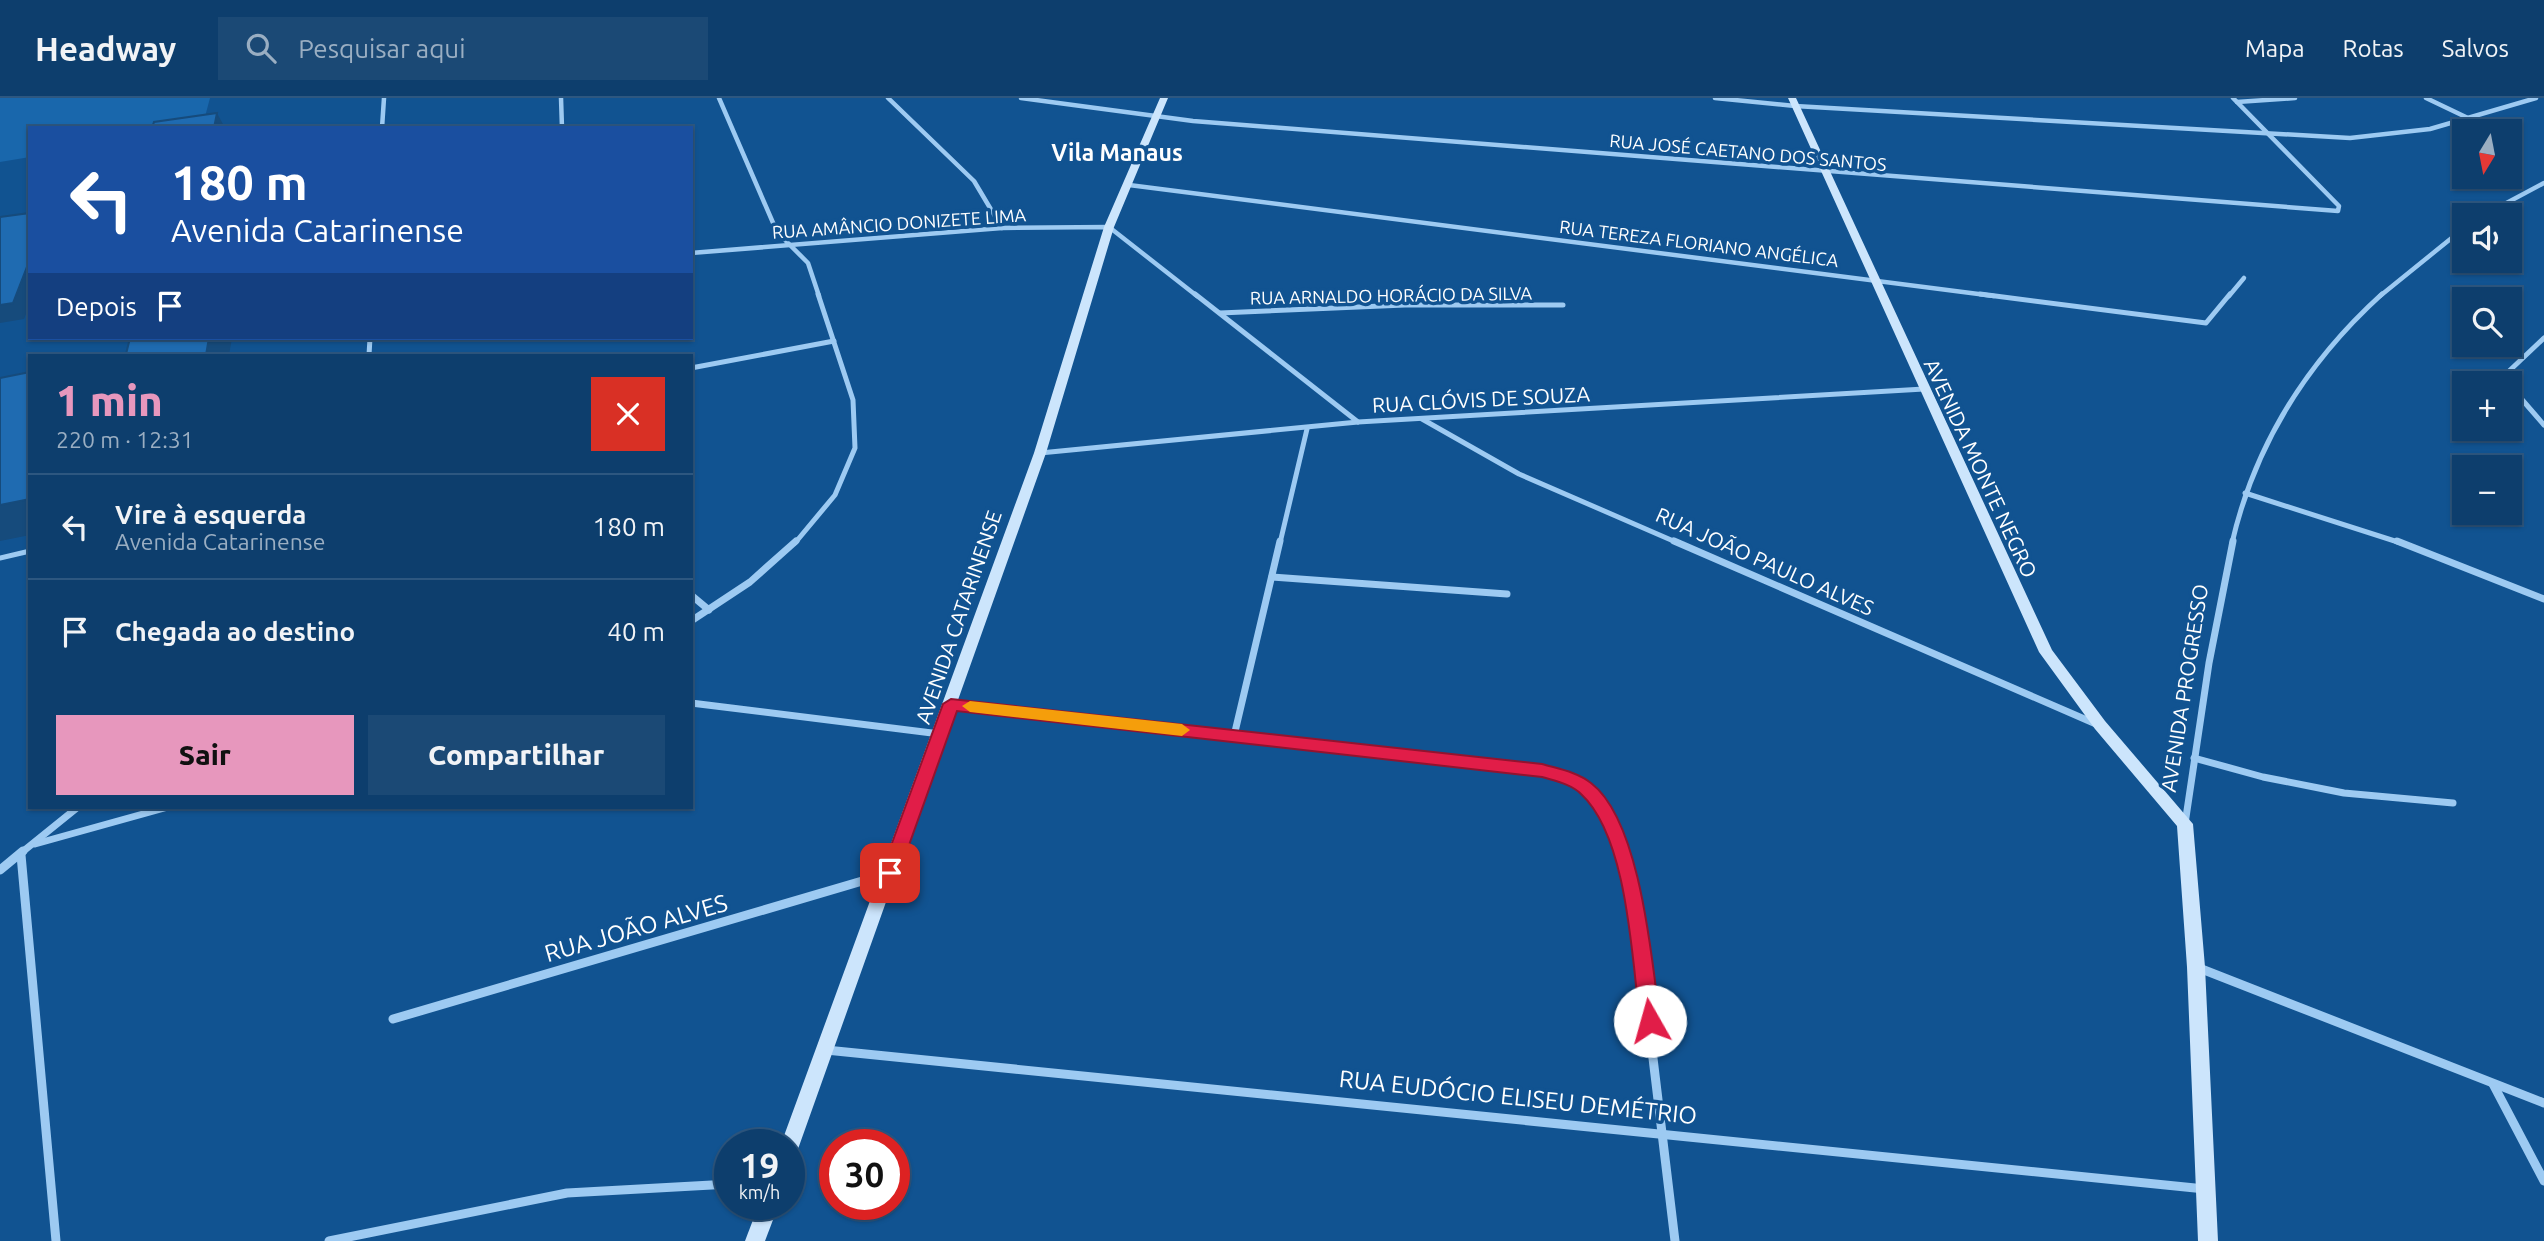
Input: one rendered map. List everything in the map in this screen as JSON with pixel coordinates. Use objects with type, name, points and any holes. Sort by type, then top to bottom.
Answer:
[{"type":"street","points":[[382,126],[384,98]]},
{"type":"street","points":[[561,98],[562,126]]},
{"type":"street","points":[[693,620],[790,549],[835,495],[855,448],[853,400],[808,263],[777,232],[719,98]]},
{"type":"street","points":[[888,98],[974,181],[1002,228]]},
{"type":"street","name":"RUA JOSÉ CAETANO DOS SANTOS","points":[[1021,98],[1120,109],[1157,117],[2338,211],[2339,206],[2267,133]]},
{"type":"street","name":"AVENIDA CATARINENSE","points":[[796,1129],[1040,453],[1109,227],[1164,98]]},
{"type":"street","points":[[1715,98],[2367,137],[2406,134],[2452,124]]},
{"type":"street","points":[[2235,100],[2295,98]]},
{"type":"street","points":[[2427,98],[2468,119]]},
{"type":"street","points":[[2473,119],[2536,98]]},
{"type":"street","points":[[2235,100],[2267,133]]},
{"type":"street","name":"AVENIDA MONTE NEGRO","points":[[1793,102],[2029,620],[2067,683],[2185,824]]},
{"type":"street","points":[[2506,203],[2544,183]]},
{"type":"street","name":"RUA TEREZA FLORIANO ANGÉLICA","points":[[1129,185],[2206,323],[2244,278]]},
{"type":"street","points":[[1109,227],[1358,422]]},
{"type":"street","name":"RUA AMÂNCIO DONIZETE LIMA","points":[[693,253],[1002,228],[1109,227]]},
{"type":"street","name":"AVENIDA PROGRESSO","points":[[2208,1241],[2196,967],[2185,824],[2205,678],[2245,493],[2262,450],[2289,404],[2318,365],[2392,285],[2452,238]]},
{"type":"street","name":"RUA ARNALDO HORÁCIO DA SILVA","points":[[1219,313],[1405,305],[1563,305]]},
{"type":"street","points":[[2544,338],[2507,373],[2512,388],[2544,425]]},
{"type":"street","points":[[693,368],[834,341]]},
{"type":"street","name":"RUA CLÓVIS DE SOUZA","points":[[1040,453],[1358,422],[1924,389]]},
{"type":"street","name":"RUA JOÃO PAULO ALVES","points":[[1422,418],[1519,474],[2100,725]]},
{"type":"street","points":[[1234,736],[1307,429]]},
{"type":"street","points":[[2245,493],[2376,533],[2544,599]]},
{"type":"street","points":[[1272,577],[1507,594]]},
{"type":"street","points":[[693,597],[709,610]]},
{"type":"street","points":[[693,703],[941,734]]},
{"type":"street","points":[[951,704],[1542,771],[1569,778],[1587,789],[1604,811],[1621,850],[1633,892],[1675,1241]]},
{"type":"street","points":[[2194,758],[2263,777],[2344,793],[2453,803]]},
{"type":"street","points":[[0,870],[76,809]]},
{"type":"street","points":[[34,844],[161,809]]},
{"type":"street","points":[[21,855],[55,1241]]},
{"type":"street","name":"RUA JOÃO ALVES","points":[[393,1019],[890,873]]},
{"type":"street","points":[[2196,967],[2544,1103]]},
{"type":"street","name":"RUA EUDÓCIO ELISEU DEMÉTRIO","points":[[826,1050],[2206,1189]]},
{"type":"street","points":[[2493,1084],[2544,1181]]},
{"type":"street","points":[[329,1241],[496,1205],[566,1193],[714,1185]]},
{"type":"street","points":[[755,1241],[763,1220]]},
{"type":"lane","points":[[0,558],[28,551]]},
{"type":"shaded area","points":[[0,98],[210,98],[203,126],[28,126],[28,157],[0,162]]},
{"type":"building","points":[[217,113],[214,126],[153,126],[154,122]]},
{"type":"building","points":[[28,213],[28,264],[13,303],[0,305],[0,217]]},
{"type":"building","points":[[130,340],[209,340],[206,354],[126,354]]},
{"type":"building","points":[[28,372],[28,499],[0,505],[0,378]]},
{"type":"slow traffic","points":[[970,706],[1182,730]]},
{"type":"district","name":"Vila Manaus","points":[[1117,152]]},
{"type":"route","points":[[890,873],[951,704],[1542,771],[1569,778],[1587,789],[1604,811],[1621,850],[1633,892],[1650,1021]]}]
